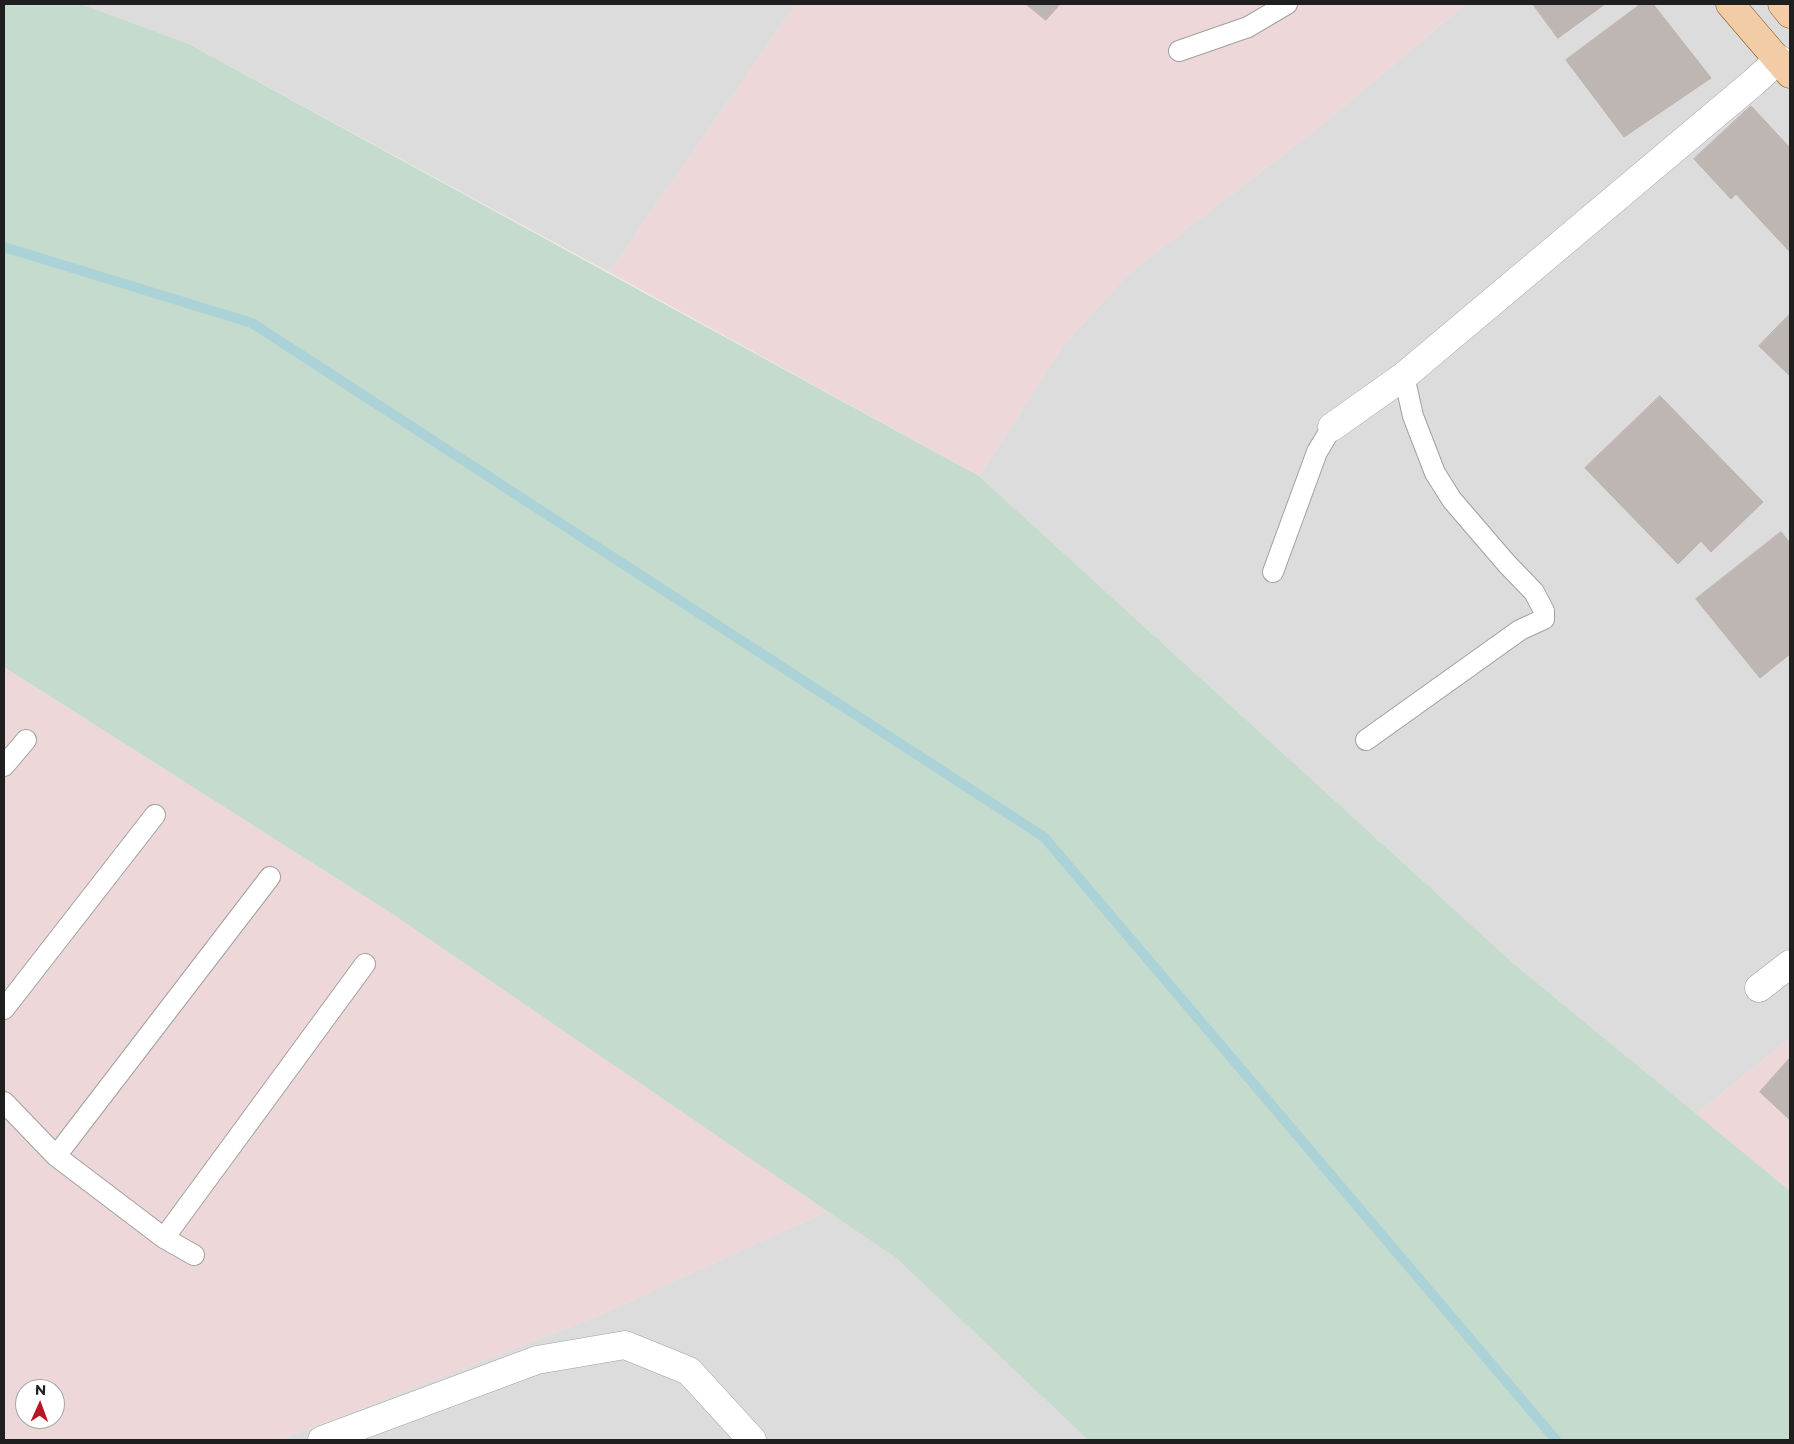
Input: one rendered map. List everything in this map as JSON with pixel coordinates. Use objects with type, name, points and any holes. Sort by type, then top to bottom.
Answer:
[{"type":"main road","points":[[1730,4],[1784,67]]},
{"type":"main road","points":[[1782,4],[1790,14]]},
{"type":"street","points":[[1332,427],[1404,376],[1754,82],[1784,67]]},
{"type":"street","points":[[1759,988],[1787,971]]},
{"type":"street","points":[[322,1440],[537,1360],[625,1345],[689,1371],[752,1440]]},
{"type":"lane","points":[[1179,51],[1248,27],[1287,4]]},
{"type":"lane","points":[[1366,740],[1520,630],[1544,619],[1544,611],[1534,592],[1507,564],[1452,500],[1434,473],[1413,416],[1404,376]]},
{"type":"lane","points":[[1273,572],[1318,452],[1332,427]]},
{"type":"lane","points":[[4,766],[26,740]]},
{"type":"lane","points":[[4,1009],[155,815]]},
{"type":"lane","points":[[56,1156],[270,877]]},
{"type":"lane","points":[[164,1238],[365,964]]},
{"type":"lane","points":[[4,1102],[56,1156],[164,1238],[194,1255]]},
{"type":"shaded area","points":[[81,4],[796,4],[609,272],[189,44]]},
{"type":"shaded area","points":[[796,4],[1466,4],[1319,127],[1127,275],[1064,345],[979,476],[609,272]]},
{"type":"shaded area","points":[[1466,4],[1790,4],[1790,1038],[1696,1114],[1514,964],[979,476],[1064,345],[1127,275],[1319,127]]},
{"type":"shaded area","points":[[4,667],[391,913],[828,1211],[593,1318],[280,1440],[4,1440]]},
{"type":"shaded area","points":[[1790,1038],[1790,1191],[1696,1114]]},
{"type":"shaded area","points":[[828,1211],[896,1258],[1088,1440],[280,1440],[593,1318]]},
{"type":"green space","points":[[4,4],[81,4],[189,44],[979,476],[1514,964],[1790,1191],[1790,1440],[1088,1440],[896,1258],[391,913],[4,667]]},
{"type":"building","points":[[1026,4],[1060,4],[1046,20]]},
{"type":"building","points":[[1533,4],[1605,4],[1558,38]]},
{"type":"building","points":[[1641,4],[1653,4],[1711,78],[1624,137],[1566,60]]},
{"type":"building","points":[[1751,106],[1790,148],[1790,252],[1736,194],[1731,199],[1694,159]]},
{"type":"building","points":[[1790,314],[1790,376],[1759,346]]},
{"type":"building","points":[[1660,396],[1763,502],[1711,552],[1701,541],[1678,564],[1585,468]]},
{"type":"building","points":[[1781,532],[1790,543],[1790,654],[1760,678],[1696,599]]},
{"type":"building","points":[[1790,1058],[1790,1120],[1760,1092]]},
{"type":"waterway","points":[[4,247],[252,323],[1044,837],[1556,1440]]}]
